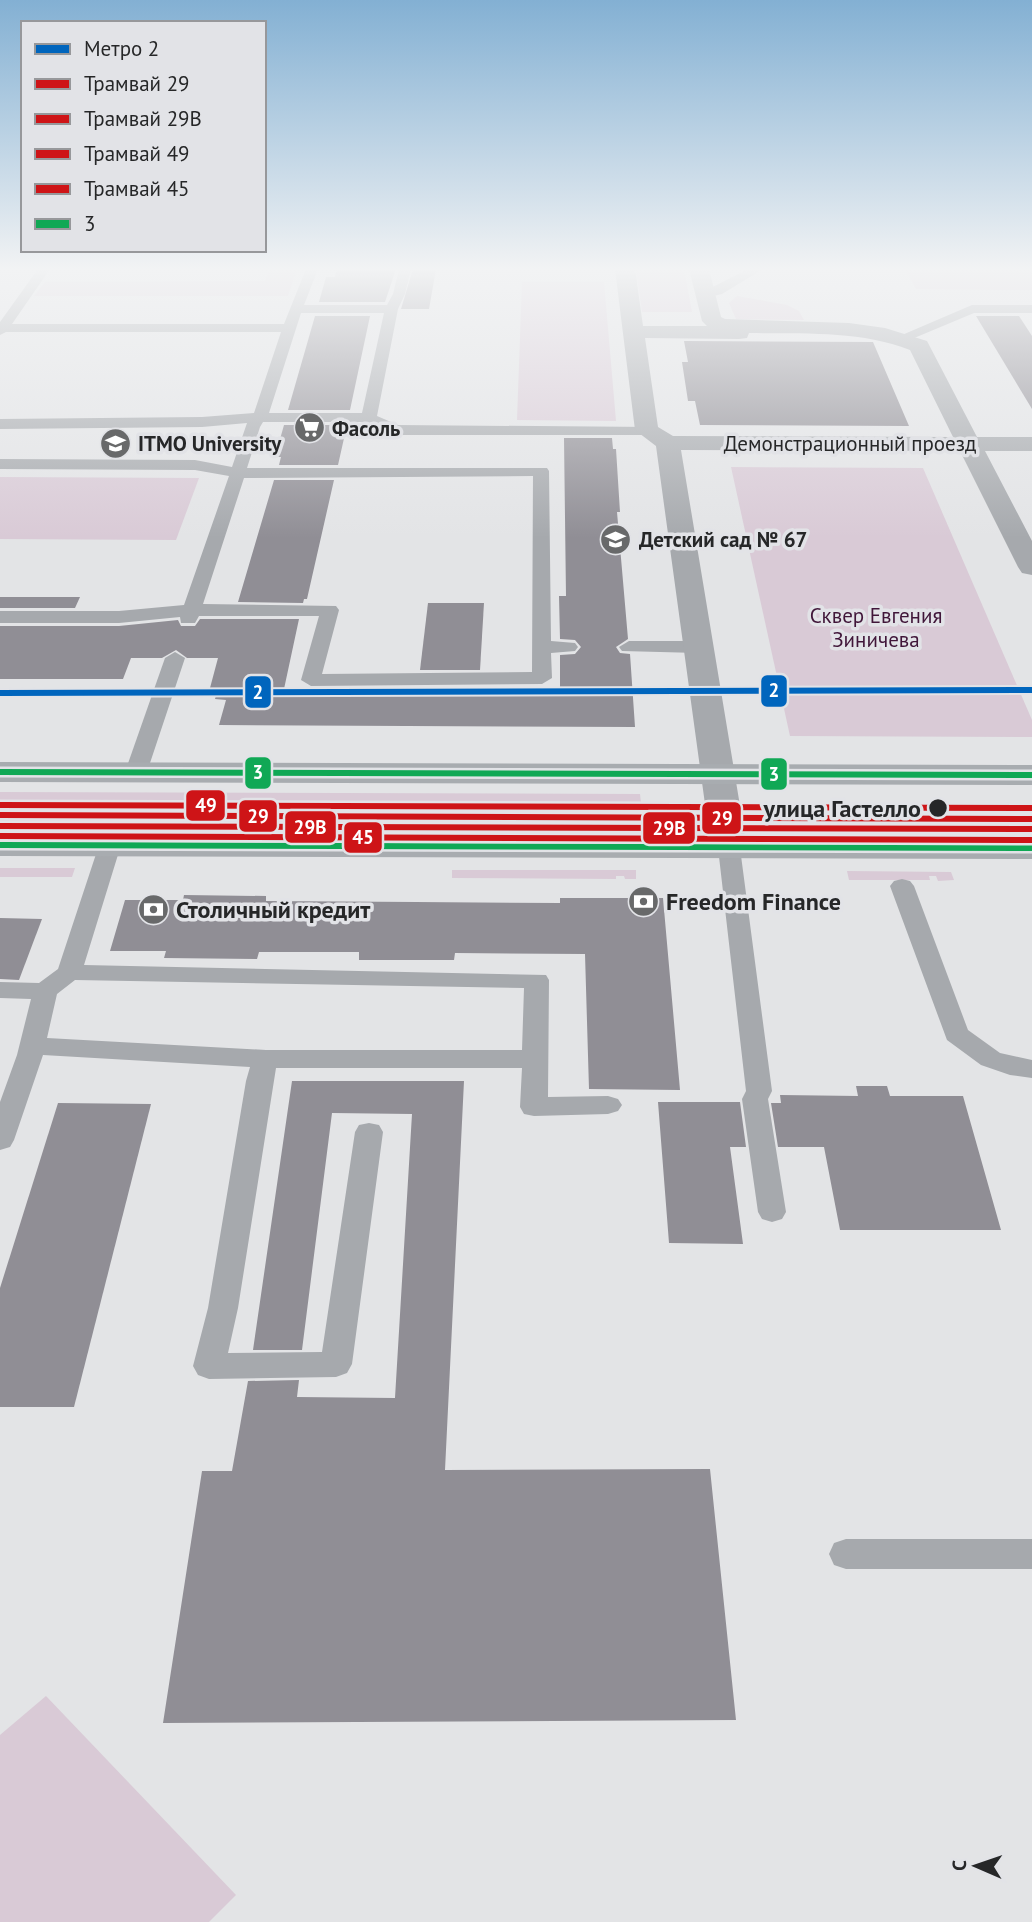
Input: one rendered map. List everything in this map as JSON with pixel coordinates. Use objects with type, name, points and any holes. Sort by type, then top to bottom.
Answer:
[{"type":"main road","points":[[0,772],[1032,775]]},
{"type":"main road","points":[[0,845],[1032,848]]},
{"type":"street","points":[[639,359],[698,647],[729,848]]},
{"type":"street","points":[[925,359],[1032,567]]},
{"type":"street","name":"Демонстрационный проезд","points":[[657,436],[1032,444]]},
{"type":"lane","points":[[189,615],[215,547],[252,426],[260,417],[279,359]]},
{"type":"lane","points":[[369,418],[381,359]]},
{"type":"lane","points":[[0,424],[201,422],[260,417],[369,418],[396,430],[657,436]]},
{"type":"lane","points":[[0,464],[195,465],[239,473],[541,471],[544,647],[542,678],[312,680],[330,610],[119,617],[0,617]]},
{"type":"lane","points":[[544,647],[568,647]]},
{"type":"lane","points":[[629,647],[698,647]]},
{"type":"lane","points":[[136,772],[175,658]]},
{"type":"lane","points":[[0,1140],[32,1046],[45,991],[69,972],[110,845]]},
{"type":"lane","points":[[729,848],[759,1091],[755,1099],[772,1212]]},
{"type":"lane","points":[[902,886],[956,1034],[972,1051],[994,1063],[1032,1069]]},
{"type":"lane","points":[[69,972],[537,980],[534,1107],[608,1105]]},
{"type":"lane","points":[[0,990],[45,991]]},
{"type":"lane","points":[[32,1046],[266,1059],[535,1059]]},
{"type":"lane","points":[[266,1059],[258,1081],[223,1308],[209,1366],[336,1364],[369,1132]]},
{"type":"lane","points":[[846,1554],[1032,1554]]},
{"type":"green space","points":[[519,359],[611,359],[616,421],[517,420]]},
{"type":"green space","name":"Сквер Евгения Зиничева","points":[[731,467],[923,468],[1032,720],[1032,737],[790,736]]},
{"type":"green space","points":[[0,477],[199,478],[176,540],[0,539]]},
{"type":"green space","points":[[0,792],[640,794],[641,803],[0,801]]},
{"type":"green space","points":[[0,818],[440,819],[439,825],[0,823]]},
{"type":"green space","points":[[830,823],[1032,824],[1032,827],[831,826]]},
{"type":"green space","points":[[0,868],[75,868],[72,877],[0,877]]},
{"type":"green space","points":[[452,870],[636,870],[636,879],[625,879],[624,876],[616,876],[616,879],[452,878]]},
{"type":"green space","points":[[847,871],[951,872],[954,880],[938,881],[936,876],[929,876],[930,880],[849,880]]},
{"type":"green space","points":[[46,1696],[236,1895],[209,1922],[0,1922],[0,1735]]},
{"type":"building","points":[[303,359],[361,359],[350,410],[288,410]]},
{"type":"building","points":[[687,359],[880,359],[909,426],[700,425],[695,401],[688,401],[682,362],[688,362]]},
{"type":"building","points":[[1002,359],[1032,359],[1032,409]]},
{"type":"building","points":[[284,425],[347,425],[338,465],[279,465],[281,457],[275,457]]},
{"type":"building","points":[[564,438],[612,438],[613,449],[616,449],[620,512],[617,512],[628,639],[616,647],[620,653],[630,654],[635,727],[219,725],[226,700],[215,699],[218,688],[210,688],[218,658],[187,658],[176,650],[162,658],[131,658],[123,679],[0,679],[0,626],[119,626],[178,620],[181,626],[195,626],[200,619],[299,619],[284,689],[478,687],[478,690],[560,690],[560,655],[575,654],[581,647],[575,640],[560,639],[559,596],[566,596]]},
{"type":"building","points":[[274,480],[334,480],[307,599],[304,599],[303,603],[238,602]]},
{"type":"building","points":[[0,597],[80,597],[75,608],[0,608]]},
{"type":"building","points":[[428,603],[484,603],[480,670],[420,670]]},
{"type":"building","points":[[184,895],[266,896],[266,901],[560,903],[560,898],[663,898],[680,1090],[589,1089],[585,954],[455,953],[454,960],[359,960],[359,952],[259,952],[257,959],[164,958],[166,951],[110,951],[125,900],[183,900]]},
{"type":"building","points":[[0,918],[42,919],[19,980],[0,979]]},
{"type":"building","points":[[292,1081],[464,1081],[445,1470],[710,1469],[736,1720],[163,1723],[202,1471],[232,1471],[248,1381],[299,1380],[297,1397],[395,1398],[412,1114],[332,1113],[302,1350],[253,1350]]},
{"type":"building","points":[[856,1086],[887,1086],[890,1096],[963,1096],[1001,1230],[840,1230],[824,1147],[778,1147],[771,1103],[781,1103],[780,1095],[858,1096]]},
{"type":"building","points":[[658,1102],[740,1102],[746,1147],[730,1147],[743,1244],[669,1243]]},
{"type":"building","points":[[58,1103],[151,1104],[74,1407],[0,1407],[0,1288]]},
{"type":"metro line","name":"2","points":[[0,693],[1032,690]]},
{"type":"tram line","name":"49","points":[[0,805],[1032,808]]},
{"type":"tram line","name":"29","points":[[0,815],[1032,819]]},
{"type":"tram line","name":"29В","points":[[0,826],[1032,829]]},
{"type":"tram line","name":"45","points":[[0,836],[1032,840]]},
{"type":"transit line","name":"3","points":[[0,772],[1032,775]]},
{"type":"transit line","name":"3","points":[[0,845],[1032,848]]},
{"type":"place","name":"Фасоль","points":[[309,428]]},
{"type":"place","name":"ITMO University","points":[[115,443]]},
{"type":"place","name":"Детский сад № 67","points":[[616,539]]},
{"type":"place","name":"улица Гастелло","points":[[938,808]]},
{"type":"place","name":"Freedom Finance","points":[[643,901]]},
{"type":"place","name":"Столичный кредит","points":[[153,909]]}]
